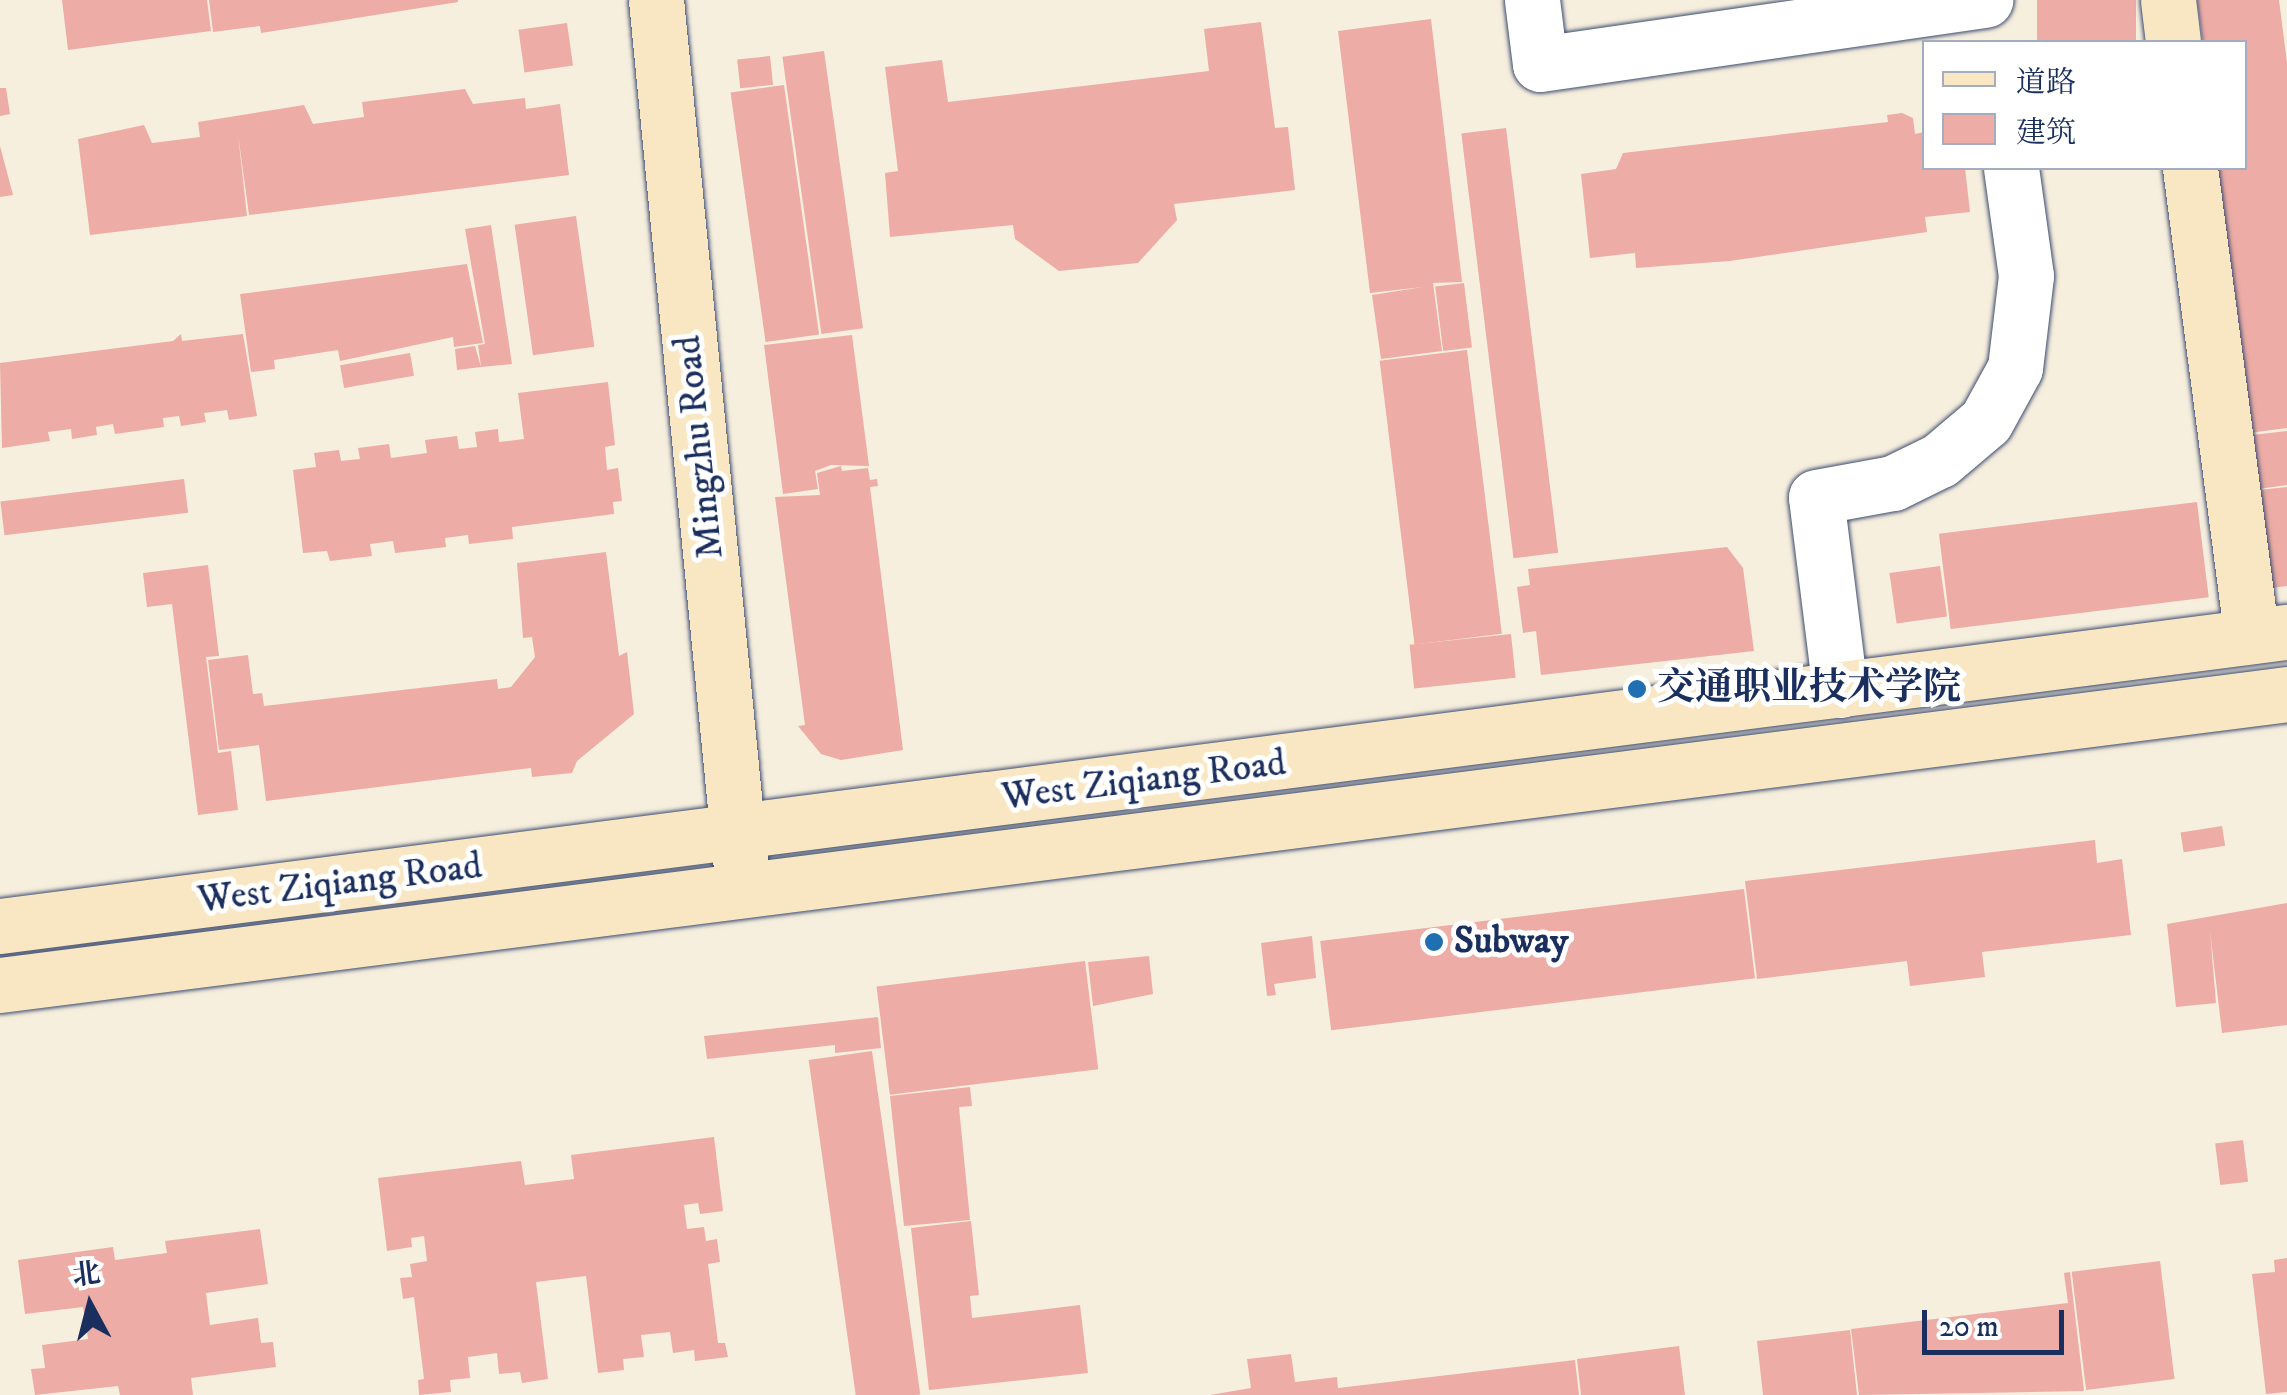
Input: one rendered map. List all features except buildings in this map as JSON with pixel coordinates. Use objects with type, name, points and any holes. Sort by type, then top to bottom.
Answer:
[{"type":"main road","name":"Mingzhu Road","points":[[656,0],[744,894]]},
{"type":"main road","points":[[2168,0],[2173,40]]},
{"type":"main road","points":[[2190,170],[2270,634]]},
{"type":"main road","name":"West Ziqiang Road","points":[[0,926],[2270,634]]},
{"type":"main road","name":"West Ziqiang Road","points":[[0,986],[2287,694]]},
{"type":"street","points":[[1532,0],[1540,64],[1986,0],[1994,40]]},
{"type":"street","points":[[1840,690],[1816,497],[1892,483],[1940,460],[1986,421],[2015,368],[2026,276],[2011,170]]},
{"type":"place","name":"交通职业技术学院","points":[[1637,689]]},
{"type":"place","name":"Subway","points":[[1434,942]]}]
